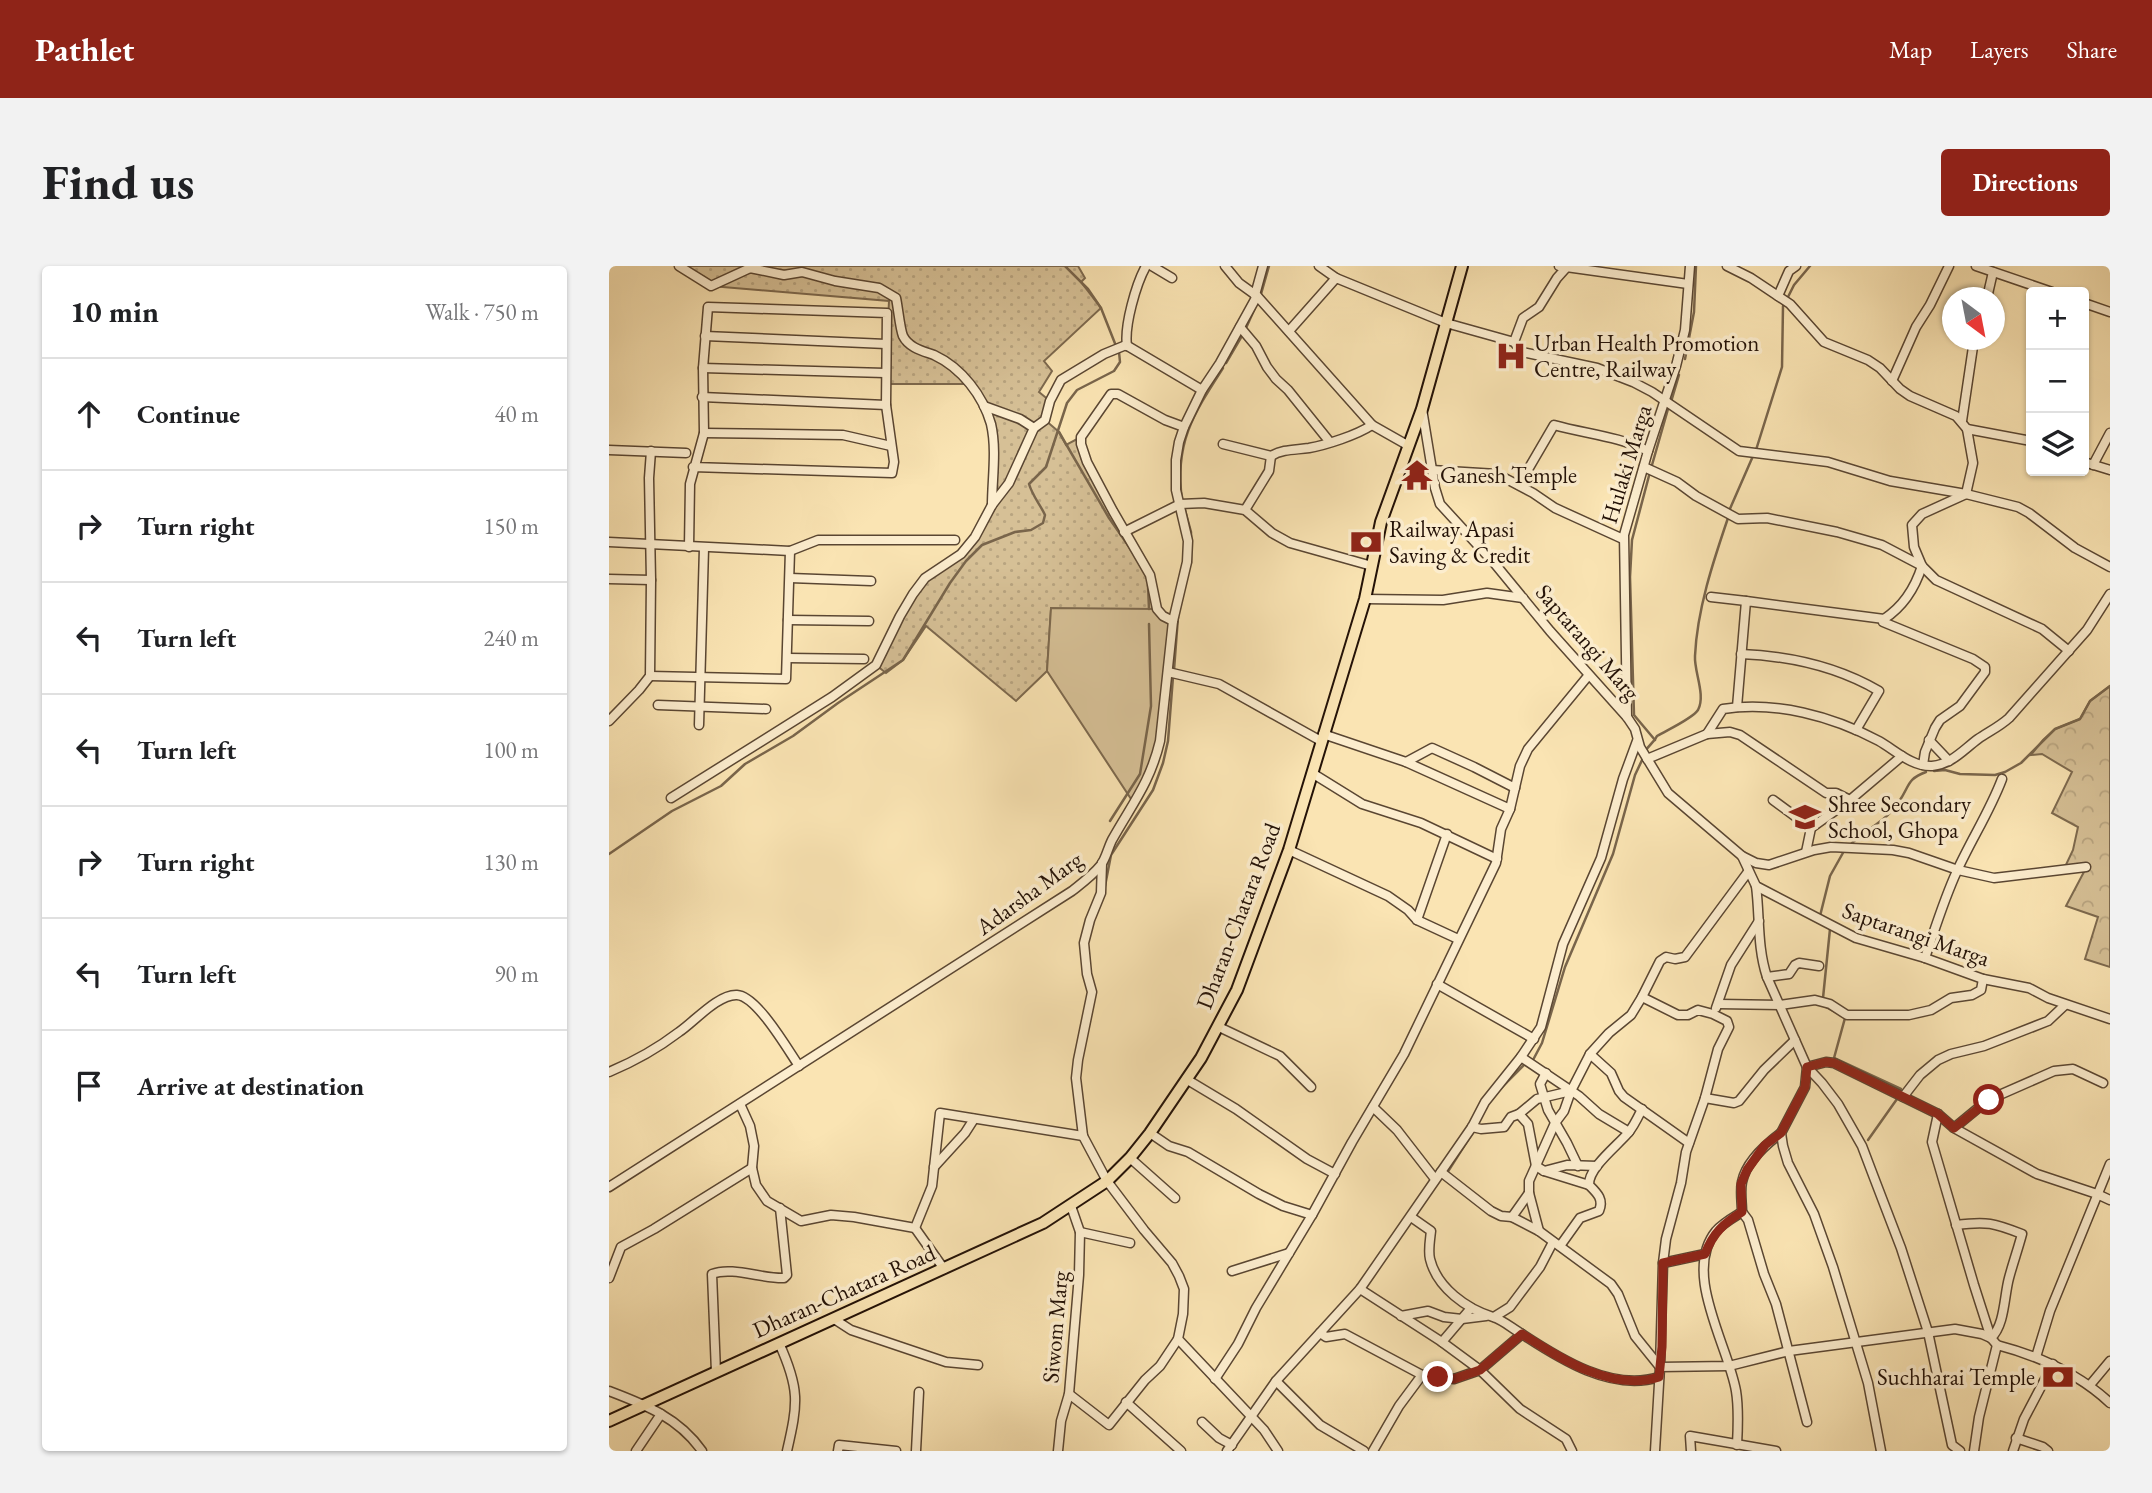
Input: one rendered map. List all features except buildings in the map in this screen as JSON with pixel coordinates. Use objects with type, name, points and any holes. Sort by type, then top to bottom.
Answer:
[{"type":"main road","name":"Dharan-Chatara Road","points":[[609,1421],[1043,1223],[1107,1181],[1131,1158],[1150,1133],[1219,1027],[1248,962],[1289,850],[1365,599],[1381,522],[1422,409],[1462,266]]},
{"type":"street","points":[[679,266],[711,286],[750,268],[784,275],[802,272],[879,288],[896,298],[903,336],[919,351],[935,356],[954,369],[971,384],[984,406],[991,426],[993,445],[992,505]]},
{"type":"street","points":[[671,798],[832,698],[876,665],[913,594],[925,578],[961,554],[975,537],[992,505],[1009,483],[1034,428],[1045,420],[1050,401],[1061,380],[1120,348],[1126,339],[1141,274],[1146,266]]},
{"type":"street","points":[[1152,266],[1172,278]]},
{"type":"street","points":[[1226,266],[1289,331],[1372,425],[1409,446]]},
{"type":"street","name":"Adarsha Marg","points":[[609,1187],[1072,891],[1087,880],[1102,863],[1111,842],[1150,776],[1160,741],[1176,601],[1187,562],[1188,541],[1177,490],[1176,460],[1184,427],[1256,296],[1263,266]]},
{"type":"street","points":[[1319,266],[1336,278],[1446,323],[1514,342],[1523,352],[1597,368],[1633,382],[1653,392],[1732,447],[1753,454],[1801,457],[1828,462],[1889,481],[1966,494],[2018,507],[2075,548],[2110,568]]},
{"type":"street","name":"Hulaki Marga","points":[[1627,718],[1623,539],[1685,330],[1690,266]]},
{"type":"street","points":[[1727,266],[1790,304],[1823,342],[1868,360],[1910,396],[1962,421],[1967,429],[1973,463],[1966,494]]},
{"type":"street","points":[[1778,296],[1789,271],[1796,266]]},
{"type":"street","points":[[1892,381],[1916,327],[1949,266]]},
{"type":"street","points":[[1976,266],[2037,287]]},
{"type":"street","points":[[1514,342],[1523,318],[1539,307],[1563,267],[1688,284]]},
{"type":"street","points":[[1990,287],[1993,272]]},
{"type":"street","points":[[1289,331],[1336,278]]},
{"type":"street","points":[[2089,305],[2110,312]]},
{"type":"street","points":[[689,547],[690,484],[694,467],[701,449],[704,433],[702,397],[708,307],[887,313],[886,405],[894,461],[892,473],[694,467]]},
{"type":"street","points":[[1240,327],[1256,346],[1276,379],[1329,441]]},
{"type":"street","points":[[705,336],[886,344]]},
{"type":"street","points":[[1120,348],[1202,390]]},
{"type":"street","points":[[1962,421],[1973,350]]},
{"type":"street","points":[[703,368],[885,373]]},
{"type":"street","points":[[1173,621],[1157,609],[1150,575],[1083,453],[1081,437],[1111,394],[1118,394],[1165,420],[1184,427]]},
{"type":"street","points":[[702,397],[886,405]]},
{"type":"street","points":[[984,406],[1020,419],[1034,428]]},
{"type":"street","name":"Saptarangi Marg","points":[[1422,409],[1440,503],[1627,718],[1635,729],[1638,744],[1646,757]]},
{"type":"street","points":[[1223,444],[1271,456],[1279,451],[1312,447],[1350,436],[1372,425]]},
{"type":"street","points":[[1519,485],[1554,425],[1617,438],[1648,451]]},
{"type":"street","points":[[1967,429],[2026,440]]},
{"type":"street","points":[[704,433],[843,435],[891,446]]},
{"type":"street","points":[[2089,462],[2110,433]]},
{"type":"street","points":[[609,450],[686,453]]},
{"type":"street","points":[[609,721],[650,676],[651,451]]},
{"type":"street","points":[[1245,510],[1269,471],[1271,456]]},
{"type":"street","points":[[2089,463],[2110,470]]},
{"type":"street","points":[[1644,467],[1677,482],[1696,496],[1738,519],[1767,518],[1837,531],[1882,545],[1922,566],[1936,580],[2042,629],[2069,651]]},
{"type":"street","points":[[1433,470],[1497,474],[1555,508],[1623,539]]},
{"type":"street","points":[[1711,597],[1884,619],[1916,586],[1922,566],[1914,547],[1912,525],[1922,514],[1966,494]]},
{"type":"street","points":[[1124,532],[1180,504],[1204,503],[1245,510],[1272,533],[1290,543],[1371,566]]},
{"type":"street","points":[[609,542],[790,551],[818,540],[955,540]]},
{"type":"street","points":[[699,725],[704,548]]},
{"type":"street","points":[[650,676],[786,679],[790,551]]},
{"type":"street","points":[[790,578],[871,581]]},
{"type":"street","points":[[609,579],[651,580]]},
{"type":"street","points":[[1365,599],[1443,600],[1487,593],[1523,598]]},
{"type":"street","points":[[1707,734],[1723,709],[1779,708],[1803,712],[1856,730],[1923,765],[1949,761],[2009,718],[2087,630],[2110,594]]},
{"type":"street","points":[[1737,707],[1746,601]]},
{"type":"street","points":[[1884,619],[1883,622],[1973,659],[1985,667],[1985,671],[1960,706],[1940,720],[1929,740],[1923,765]]},
{"type":"street","points":[[788,620],[869,621]]},
{"type":"street","points":[[1741,654],[1789,659],[1822,667],[1860,680],[1879,691],[1856,730]]},
{"type":"street","points":[[788,658],[864,659]]},
{"type":"street","points":[[1168,672],[1219,684],[1322,738],[1406,762],[1510,809]]},
{"type":"street","points":[[1215,1379],[1238,1344],[1255,1308],[1312,1215],[1404,1054],[1497,859],[1501,829],[1510,809],[1520,766],[1528,749],[1588,676]]},
{"type":"street","points":[[658,705],[767,709]]},
{"type":"street","points":[[1850,800],[1836,793],[1826,793],[1740,734],[1707,734],[1646,757],[1668,793],[1742,856],[1756,863],[1782,863],[1806,852],[1846,847],[1909,853],[1958,870],[2002,878],[2086,867]]},
{"type":"street","points":[[1929,740],[1949,761]]},
{"type":"street","points":[[1202,1422],[1229,1448],[1276,1381],[1360,1289],[1472,1126],[1485,1102],[1534,1039],[1541,1027],[1563,944],[1601,858],[1623,779],[1638,744]]},
{"type":"street","points":[[1406,762],[1432,748],[1515,788]]},
{"type":"street","points":[[1806,852],[1811,828],[1850,800],[1902,756]]},
{"type":"street","points":[[1312,773],[1362,804],[1421,823],[1497,859]]},
{"type":"street","points":[[1925,958],[1958,870],[2002,779]]},
{"type":"street","points":[[1773,800],[1811,828]]},
{"type":"street","points":[[1417,919],[1447,834]]},
{"type":"street","points":[[1289,850],[1388,896],[1417,919],[1458,939]]},
{"type":"street","points":[[1742,856],[1756,886],[1762,961],[1767,977],[1807,1067],[1838,1104],[1862,1146],[1901,1248],[1928,1332],[1952,1445],[1960,1451]]},
{"type":"street","points":[[1069,1394],[1109,1425],[1126,1402],[1160,1366],[1178,1339],[1183,1314],[1184,1289],[1172,1263],[1107,1181],[1083,1136],[1076,1078],[1092,992],[1087,975],[1084,943],[1101,893],[1102,863]]},
{"type":"street","points":[[1539,1231],[1529,1193],[1529,1181],[1540,1168],[1555,1124],[1564,1111],[1590,1054],[1609,1032],[1630,1015],[1660,961],[1665,957],[1685,957],[1748,872]]},
{"type":"street","name":"Saptarangi Marga","points":[[1756,886],[1856,938],[1925,958],[1983,979],[2029,988],[2065,1005],[2110,1019]]},
{"type":"street","points":[[1713,1014],[1719,1004],[1731,965],[1759,921]]},
{"type":"street","points":[[1767,977],[1789,974],[1799,963],[1819,966]]},
{"type":"street","points":[[1719,1004],[1780,1005],[1815,1000],[1830,1004],[1847,1015],[1909,1015],[1931,1010],[1951,998],[1972,995],[1981,990],[1983,979]]},
{"type":"street","points":[[1437,984],[1534,1039]]},
{"type":"street","points":[[609,1072],[680,1032],[726,997],[738,995],[752,1001],[799,1066]]},
{"type":"street","points":[[1642,997],[1678,1015],[1698,1010],[1713,1014],[1727,1021],[1729,1027],[1719,1049],[1689,1143],[1668,1231],[1663,1263],[1655,1451]]},
{"type":"street","points":[[1903,1097],[1938,1060],[2048,1021],[2065,1005]]},
{"type":"street","points":[[1219,1027],[1280,1056],[1311,1087]]},
{"type":"street","points":[[1705,1098],[1734,1103],[1739,1101],[1764,1070],[1795,1040]]},
{"type":"street","points":[[1590,1054],[1611,1073],[1624,1097],[1689,1143]]},
{"type":"street","points":[[1521,1057],[1599,1114],[1629,1132]]},
{"type":"street","points":[[1807,1067],[1826,1062],[1834,1063],[1938,1114],[1954,1128],[2037,1174],[2110,1200]]},
{"type":"street","points":[[1807,1067],[1805,1087],[1781,1133],[1765,1145],[1747,1170],[1741,1184],[1742,1212],[1748,1220],[1776,1304],[1807,1422]]},
{"type":"street","points":[[1954,1128],[1989,1100],[2054,1071],[2073,1069],[2103,1083]]},
{"type":"street","points":[[1546,1073],[1540,1084],[1542,1097],[1578,1166]]},
{"type":"street","points":[[1186,1079],[1236,1109],[1307,1159],[1335,1174]]},
{"type":"street","points":[[1472,1126],[1481,1129],[1504,1127],[1511,1117],[1542,1097],[1571,1091]]},
{"type":"street","points":[[740,1104],[750,1126],[754,1146],[752,1168],[756,1185],[767,1201],[801,1221],[831,1215],[915,1228],[944,1269]]},
{"type":"street","points":[[1373,1107],[1397,1130],[1435,1179]]},
{"type":"street","points":[[1588,1185],[1597,1166],[1629,1132],[1642,1109]]},
{"type":"street","points":[[915,1228],[932,1186],[940,1113],[1083,1136]]},
{"type":"street","points":[[1519,1114],[1528,1124],[1540,1168]]},
{"type":"street","points":[[1938,1114],[1932,1142],[1994,1341]]},
{"type":"street","points":[[934,1167],[965,1133],[974,1118]]},
{"type":"street","points":[[1150,1133],[1169,1146],[1188,1152],[1258,1194],[1283,1206],[1312,1215]]},
{"type":"street","points":[[1781,1133],[1789,1163],[1818,1224],[1856,1342],[1868,1383],[1881,1451]]},
{"type":"street","points":[[1131,1158],[1175,1198]]},
{"type":"street","points":[[2036,1357],[2050,1311],[2110,1164]]},
{"type":"street","points":[[1540,1168],[1597,1166]]},
{"type":"street","points":[[609,1278],[621,1247],[752,1168]]},
{"type":"street","points":[[1401,1316],[1428,1311],[1444,1317],[1462,1319],[1490,1317],[1510,1307],[1580,1218],[1599,1211],[1602,1205],[1601,1199],[1588,1185],[1540,1168]]},
{"type":"street","points":[[1441,1172],[1491,1211],[1512,1217],[1539,1231],[1611,1284],[1618,1294],[1635,1336],[1660,1372]]},
{"type":"street","points":[[1512,1217],[1529,1193]]},
{"type":"street","name":"Siwom Marg","points":[[1058,1451],[1061,1421],[1069,1394],[1075,1336],[1080,1232],[1072,1206]]},
{"type":"street","points":[[716,1372],[712,1274],[724,1271],[772,1279],[784,1278],[787,1275],[780,1208]]},
{"type":"street","points":[[1733,1447],[1739,1415],[1736,1389],[1709,1304],[1703,1267],[1710,1241],[1718,1229],[1742,1212]]},
{"type":"street","points":[[1411,1217],[1431,1231],[1429,1257],[1449,1291],[1471,1308],[1522,1334],[1562,1359],[1600,1376],[1646,1381],[1660,1372],[1729,1366],[1789,1351],[1955,1329],[2053,1364],[2090,1385],[2110,1403]]},
{"type":"street","points":[[1956,1225],[1994,1223],[2022,1234],[1994,1341],[1975,1451]]},
{"type":"street","points":[[1080,1232],[1130,1243]]},
{"type":"street","points":[[1232,1271],[1289,1253]]},
{"type":"street","points":[[1663,1263],[1705,1254]]},
{"type":"street","points":[[1360,1289],[1480,1370],[1520,1409],[1566,1439],[1572,1451]]},
{"type":"street","points":[[1442,1342],[1471,1308]]},
{"type":"street","points":[[834,1318],[851,1330],[946,1362],[978,1365]]},
{"type":"street","points":[[1320,1333],[1326,1337],[1345,1334],[1422,1375],[1454,1379],[1480,1370],[1522,1334]]},
{"type":"street","points":[[1178,1339],[1264,1430],[1278,1451]]},
{"type":"street","points":[[779,1343],[790,1368],[797,1400],[787,1451]]},
{"type":"street","points":[[2090,1385],[2110,1361]]},
{"type":"street","points":[[2013,1451],[2024,1419],[2053,1364]]},
{"type":"street","points":[[1373,1451],[1399,1406],[1422,1375]]},
{"type":"street","points":[[1276,1381],[1320,1425],[1364,1451]]},
{"type":"street","points":[[609,1391],[645,1405],[677,1423],[689,1433],[702,1451]]},
{"type":"street","points":[[916,1451],[919,1392]]},
{"type":"street","points":[[1126,1402],[1181,1451]]},
{"type":"street","points":[[636,1451],[661,1414]]},
{"type":"street","points":[[1691,1451],[1690,1436],[1733,1447],[1776,1451]]},
{"type":"street","points":[[2016,1438],[2048,1451]]},
{"type":"street","points":[[838,1451],[839,1445],[896,1451]]},
{"type":"green space","points":[[679,266],[1078,266],[1085,278],[1081,282],[1101,308],[1044,361],[1052,371],[1039,392],[1050,401],[1045,420],[1059,432],[1066,445],[1081,437],[1081,444],[1150,575],[1157,609],[1051,609],[1047,671],[1016,701],[926,626],[903,660],[886,673],[876,665],[925,578],[961,554],[992,505],[991,426],[971,384],[885,384],[889,301],[711,286]]},
{"type":"green space","points":[[1051,608],[1157,609],[1173,621],[1160,742],[1135,805],[1047,671]]},
{"type":"green space","points":[[2110,686],[2110,967],[2085,959],[2098,917],[2066,906],[2086,868],[2064,869],[2073,850],[2078,827],[2052,813],[2072,772],[2042,754],[2031,755],[2055,729],[2080,719],[2090,701]]},
{"type":"waterway","points":[[1065,266],[1088,289],[1101,308],[1116,346]]},
{"type":"waterway","points":[[1261,294],[1269,266]]},
{"type":"waterway","points":[[1685,359],[1694,312],[1696,266]]},
{"type":"waterway","points":[[1788,297],[1810,266]]},
{"type":"waterway","points":[[1756,450],[1782,367],[1783,306]]},
{"type":"waterway","points":[[1246,328],[1255,308]]},
{"type":"waterway","points":[[1226,363],[1243,334]]},
{"type":"waterway","points":[[609,854],[672,811],[721,786],[745,764],[793,736],[903,660],[950,583],[982,545],[1015,532],[1031,530],[1043,523],[1045,515],[1029,484],[1046,467],[1067,403],[1077,390],[1114,371],[1120,362],[1119,352]]},
{"type":"waterway","points":[[1182,500],[1180,480],[1184,445],[1195,415],[1223,368]]},
{"type":"waterway","points":[[1671,402],[1679,375]]},
{"type":"waterway","points":[[1652,465],[1668,409]]},
{"type":"waterway","points":[[1059,432],[1109,518],[1132,551]]},
{"type":"waterway","points":[[1729,511],[1753,456]]},
{"type":"waterway","points":[[1650,472],[1632,540],[1630,577],[1634,715],[1655,740]]},
{"type":"waterway","points":[[1185,510],[1191,532],[1191,563]]},
{"type":"waterway","points":[[1645,752],[1657,736],[1698,710],[1701,697],[1696,669],[1696,639],[1711,569],[1728,518]]},
{"type":"waterway","points":[[1148,585],[1149,609]]},
{"type":"waterway","points":[[1174,670],[1178,617]]},
{"type":"waterway","points":[[1110,821],[1140,774],[1151,706],[1149,624]]},
{"type":"waterway","points":[[1105,886],[1111,855],[1153,790],[1163,763],[1168,741],[1173,677]]},
{"type":"waterway","points":[[1934,771],[1995,775],[2005,772],[2021,763],[2055,729],[2080,719],[2090,701],[2110,686]]},
{"type":"waterway","points":[[1533,1060],[1542,1043],[1565,967],[1613,854],[1635,775],[1643,758]]},
{"type":"waterway","points":[[1849,846],[1883,819],[1895,807],[1912,780],[1926,772]]},
{"type":"waterway","points":[[1820,916],[1830,876],[1844,851]]},
{"type":"waterway","points":[[1823,998],[1830,929]]},
{"type":"waterway","points":[[1824,1006],[1837,1013]]},
{"type":"waterway","points":[[1845,1018],[1834,1058],[1901,1089]]},
{"type":"waterway","points":[[1501,1088],[1526,1063]]},
{"type":"waterway","points":[[1868,1140],[1897,1099]]},
{"type":"waterway","points":[[1447,1173],[1473,1132]]},
{"type":"place","name":"Urban Health Promotion Centre, Railway","points":[[1511,356]]},
{"type":"place","name":"Ganesh Temple","points":[[1417,475]]},
{"type":"place","name":"Railway Apasi Saving & Credit","points":[[1366,542]]},
{"type":"place","name":"Shree Secondary School, Ghopa","points":[[1805,817]]},
{"type":"place","name":"Suchharai Temple","points":[[2058,1377]]},
{"type":"route","points":[[1438,1377],[1454,1379],[1480,1370],[1522,1334],[1562,1359],[1600,1376],[1646,1381],[1659,1377],[1663,1263],[1705,1254],[1718,1229],[1742,1212],[1741,1184],[1747,1170],[1765,1145],[1781,1133],[1805,1087],[1807,1067],[1818,1063],[1834,1063],[1938,1114],[1954,1128],[1989,1100]]}]
